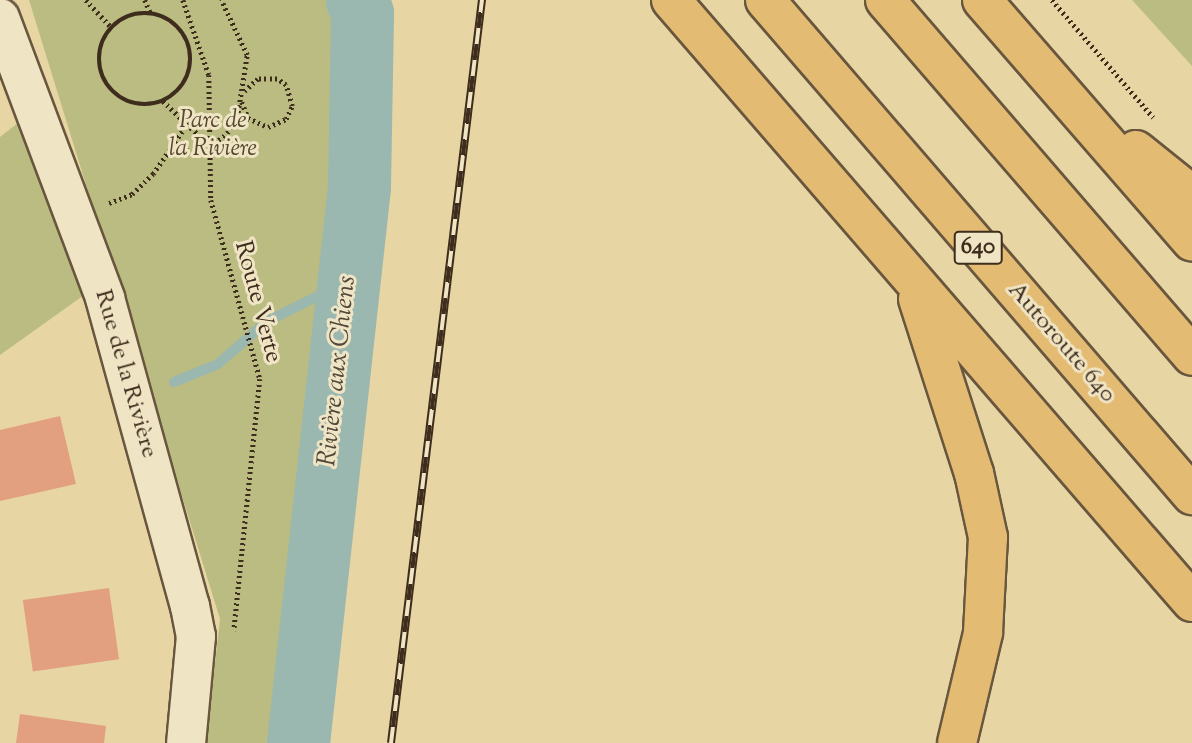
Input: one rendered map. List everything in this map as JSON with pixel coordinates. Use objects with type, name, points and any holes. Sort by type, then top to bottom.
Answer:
[{"type":"highway","points":[[671,0],[913,283],[1192,602]]},
{"type":"highway","name":"Autoroute 640","points":[[765,0],[1192,495]]},
{"type":"highway","points":[[885,0],[1192,356]]},
{"type":"highway","points":[[982,0],[1192,242]]},
{"type":"highway","points":[[1058,88],[1192,195]]},
{"type":"highway","points":[[913,283],[974,472],[988,537],[983,633],[957,743]]},
{"type":"street","name":"Rue de la Rivière","points":[[0,18],[105,298],[190,606],[196,636],[186,743]]},
{"type":"path","points":[[86,0],[111,28]]},
{"type":"path","points":[[145,0],[151,14]]},
{"type":"path","name":"Route Verte","points":[[183,0],[209,75],[211,200],[244,311],[260,379],[234,634]]},
{"type":"path","points":[[171,153],[210,147],[228,133],[242,102],[247,55],[221,0]]},
{"type":"path","points":[[1052,0],[1159,123]]},
{"type":"path","points":[[151,14],[177,26],[191,53],[183,84],[163,101],[143,105],[128,102],[105,82],[99,54],[111,28],[123,19],[151,14]]},
{"type":"path","points":[[242,102],[255,124],[268,127],[286,119],[292,97],[277,79],[264,77],[244,93]]},
{"type":"path","points":[[163,101],[185,127],[210,147]]},
{"type":"path","points":[[76,218],[131,194],[171,153],[185,127]]},
{"type":"green space","name":"Parc de la Rivière","points":[[29,0],[363,0],[291,743],[206,743],[220,619]]},
{"type":"green space","points":[[1132,0],[1192,0],[1192,66]]},
{"type":"green space","points":[[42,104],[108,278],[0,355],[0,137]]},
{"type":"building","points":[[60,416],[76,484],[0,501],[0,430]]},
{"type":"building","points":[[109,588],[119,659],[33,671],[23,600]]},
{"type":"building","points":[[20,714],[106,726],[104,743],[16,743]]},
{"type":"waterway","name":"Rivière aux Chiens","points":[[298,743],[359,187],[362,13],[357,0]]},
{"type":"waterway","points":[[174,382],[218,364],[266,322],[348,281]]},
{"type":"railway","points":[[391,743],[482,0]]}]
